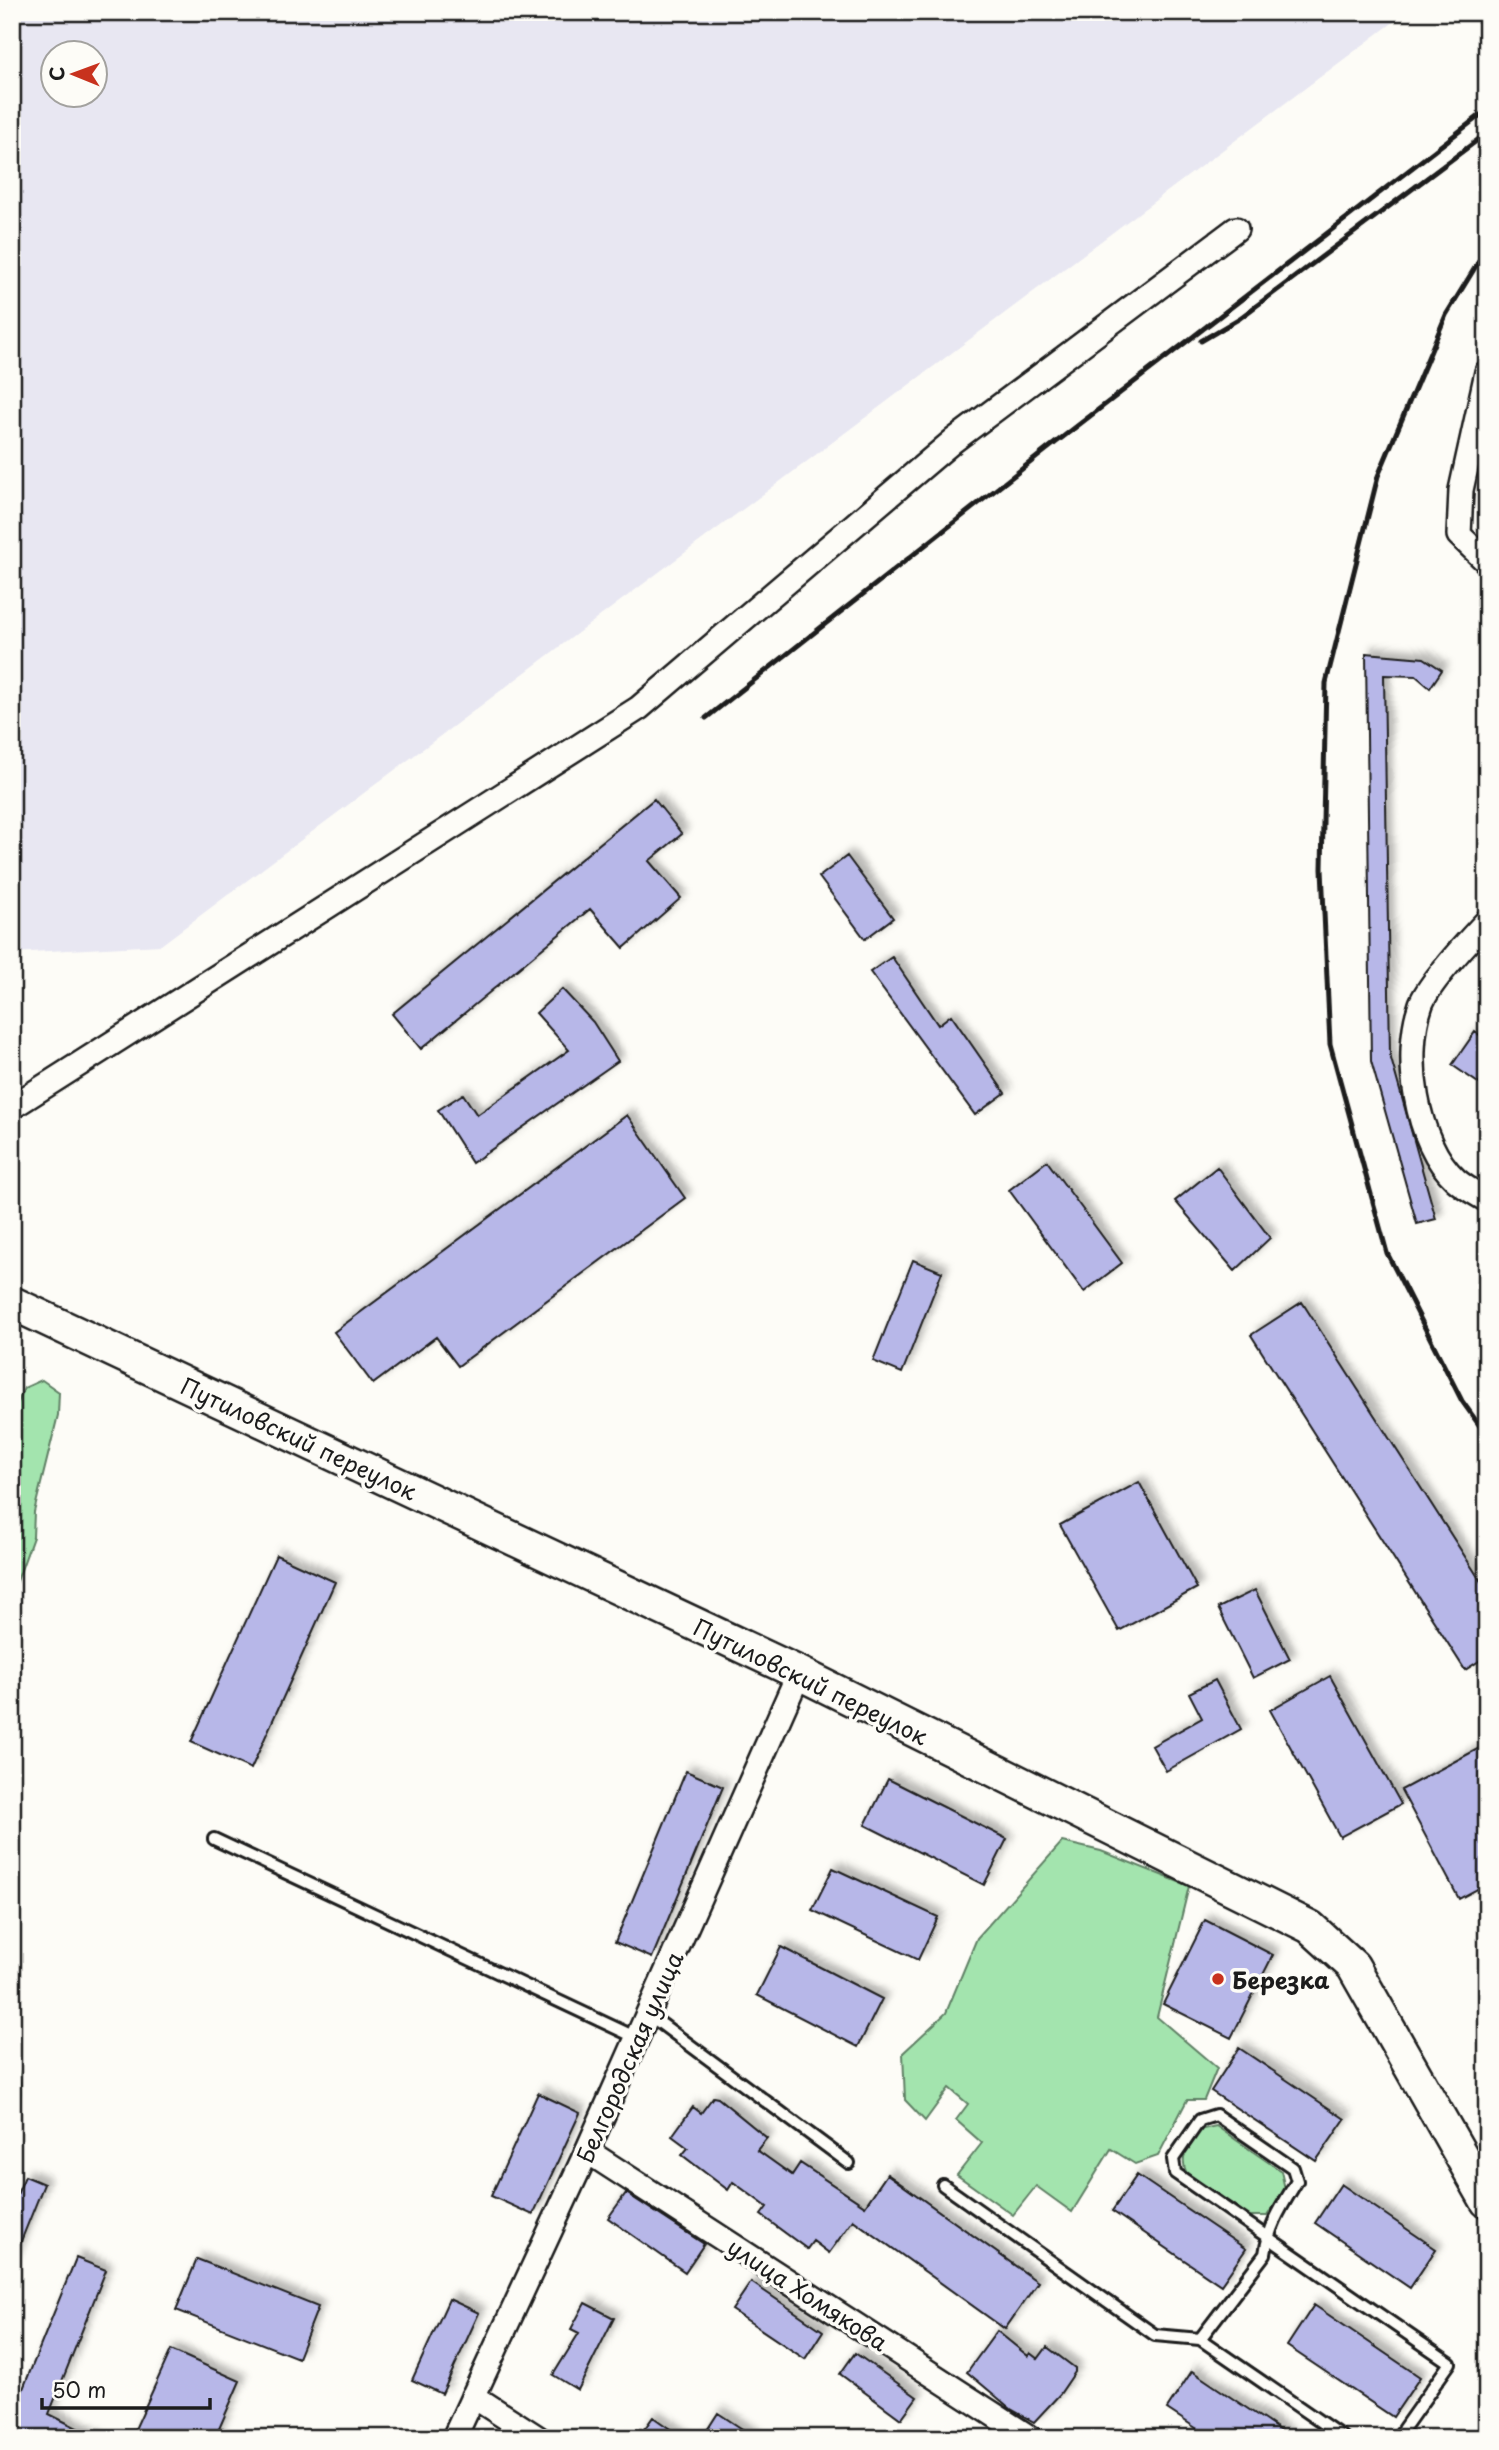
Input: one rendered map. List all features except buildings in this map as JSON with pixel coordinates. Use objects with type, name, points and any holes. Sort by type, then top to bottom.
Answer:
[{"type":"main road","name":"Путиловский переулок","points":[[12,1303],[799,1673],[1310,1927],[1353,1966],[1487,2201]]},
{"type":"street","points":[[12,1107],[639,708],[953,441],[1236,229]]},
{"type":"street","points":[[1487,372],[1461,490],[1459,535],[1487,562]]},
{"type":"street","points":[[1487,921],[1421,1002],[1411,1047],[1414,1088],[1429,1140],[1455,1179],[1487,1200]]},
{"type":"street","name":"Белгородская улица","points":[[454,2438],[587,2151],[799,1673]]},
{"type":"street","name":"улица Хомякова","points":[[587,2151],[1030,2438]]},
{"type":"street","points":[[473,2396],[538,2438]]},
{"type":"lane","points":[[214,1839],[637,2038]]},
{"type":"lane","points":[[648,2014],[849,2163]]},
{"type":"lane","points":[[1200,2339],[1265,2254],[1268,2237],[1273,2220],[1297,2181],[1293,2168],[1216,2115],[1200,2119],[1173,2159],[1175,2173],[1268,2237],[1450,2363],[1397,2438]]},
{"type":"lane","points":[[943,2185],[1155,2335],[1200,2339],[1344,2438]]},
{"type":"shaded area","points":[[12,12],[1407,12],[161,945],[12,953]]},
{"type":"green space","points":[[42,1380],[59,1392],[58,1415],[34,1512],[33,1537],[12,1595],[12,1417],[24,1388]]},
{"type":"green space","points":[[1062,1842],[1101,1851],[1189,1886],[1157,2017],[1217,2068],[1204,2100],[1187,2100],[1158,2156],[1135,2164],[1111,2149],[1072,2212],[1036,2186],[1013,2215],[957,2175],[982,2143],[956,2120],[968,2104],[949,2088],[925,2121],[905,2100],[903,2053],[946,2013],[977,1938]]},
{"type":"green space","points":[[12,2057],[19,2076],[20,2094],[12,2133]]},
{"type":"green space","points":[[1216,2126],[1281,2171],[1285,2189],[1267,2216],[1250,2216],[1187,2174],[1184,2156],[1188,2146],[1199,2130]]},
{"type":"railway","points":[[706,718],[1046,450],[1487,110]]},
{"type":"railway","points":[[1201,341],[1240,318],[1487,133]]},
{"type":"railway","points":[[1487,248],[1446,315],[1378,476],[1326,683],[1322,869],[1330,1044],[1387,1253],[1462,1401],[1487,1436]]},
{"type":"place","name":"Березка","points":[[1218,1979]]}]
